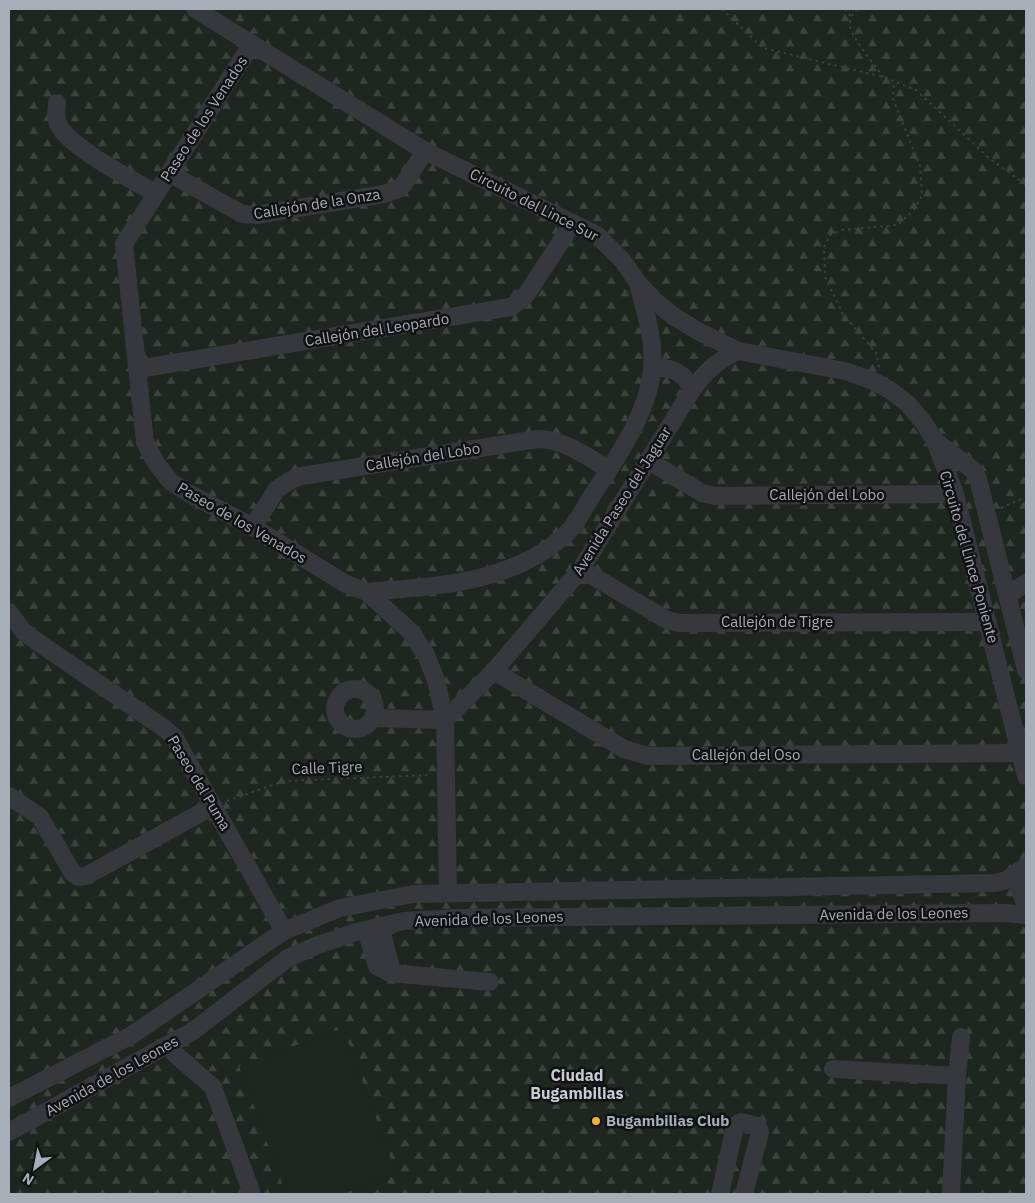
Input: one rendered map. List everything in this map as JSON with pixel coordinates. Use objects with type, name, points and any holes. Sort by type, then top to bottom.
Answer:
[{"type":"street","name":"Circuito del Lince Sur","points":[[195,9],[426,151],[597,235],[623,261],[638,283],[673,316],[738,351],[845,371],[871,380],[890,390],[908,404],[924,423],[935,441]]},
{"type":"street","name":"Paseo de los Venados","points":[[251,45],[124,244],[146,442],[152,457],[171,482],[253,527],[346,584],[367,592],[411,632],[426,655],[436,680],[445,720],[448,893]]},
{"type":"street","name":"Paseo de los Venados","points":[[57,103],[55,114],[60,128],[78,146],[156,194]]},
{"type":"street","name":"Callejón de la Onza","points":[[169,173],[242,214],[256,214],[384,194],[398,189],[408,178],[426,151]]},
{"type":"street","name":"Callejón del Leopardo","points":[[138,369],[511,307],[528,292],[573,223]]},
{"type":"street","name":"Avenida Paseo del Jaguar","points":[[367,592],[448,585],[494,574],[537,555],[568,533],[640,416],[649,387],[652,369],[652,349],[638,283]]},
{"type":"street","name":"Avenida Paseo del Jaguar","points":[[445,720],[494,671],[581,570],[692,390],[707,370],[722,359],[738,351]]},
{"type":"street","points":[[652,369],[664,368],[676,371],[686,379],[692,390]]},
{"type":"street","name":"Callejón del Lobo","points":[[253,527],[277,489],[300,476],[538,439],[546,439],[563,444],[609,469]]},
{"type":"street","name":"Circuito del Lince Poniente","points":[[935,441],[955,494],[1026,776]]},
{"type":"street","name":"Circuito del Lince Poniente","points":[[935,441],[973,470],[978,479],[1026,670]]},
{"type":"street","name":"Callejón del Lobo","points":[[649,461],[702,493],[715,496],[955,494]]},
{"type":"street","name":"Callejón de Tigre","points":[[581,570],[665,620],[678,623],[988,622]]},
{"type":"street","points":[[1008,595],[1026,583]]},
{"type":"street","name":"Paseo del Puma","points":[[9,612],[23,631],[36,641],[169,732],[284,931]]},
{"type":"street","name":"Callejón del Oso","points":[[494,671],[624,749],[648,756],[1021,753]]},
{"type":"street","points":[[373,718],[445,720]]},
{"type":"street","points":[[9,796],[40,817],[72,872],[78,877],[86,876],[213,806]]},
{"type":"street","points":[[1025,868],[1020,889],[1026,907]]},
{"type":"street","name":"Avenida de los Leones","points":[[9,1098],[141,1030],[284,931],[340,908],[414,894],[995,883],[1007,880],[1025,868]]},
{"type":"street","name":"Avenida de los Leones","points":[[9,1132],[193,1031],[288,958],[318,945],[373,928],[404,921],[458,918],[994,913],[1026,915]]},
{"type":"street","points":[[373,928],[377,966],[390,973],[490,982]]},
{"type":"street","points":[[141,1030],[161,1049],[176,1055],[213,1087],[252,1194]]},
{"type":"street","points":[[951,1194],[957,1076],[961,1037]]},
{"type":"street","points":[[833,1069],[957,1076]]},
{"type":"street","points":[[720,1194],[734,1131],[736,1125],[741,1122],[758,1126],[760,1132],[744,1194]]},
{"type":"path","points":[[722,9],[763,48],[883,77],[916,90],[990,159],[1026,185]]},
{"type":"path","points":[[845,9],[851,17]]},
{"type":"path","points":[[857,9],[851,17],[850,26],[883,77]]},
{"type":"path","points":[[871,380],[879,367],[876,353],[843,314],[825,277],[824,248],[830,235],[842,230],[897,225],[913,212],[922,196],[920,166],[892,99],[894,81]]},
{"type":"path","points":[[987,514],[1026,497]]},
{"type":"path","name":"Calle Tigre","points":[[213,806],[284,781],[446,775]]},
{"type":"green space","points":[[9,9],[1026,9],[1026,1194],[9,1194]]},
{"type":"green space","points":[[343,1028],[397,1175],[342,1194],[286,1194],[239,1066]]},
{"type":"place","name":"Bugambilias Club","points":[[596,1121]]},
{"type":"district","name":"Ciudad Bugambilias","points":[[577,1084]]}]
